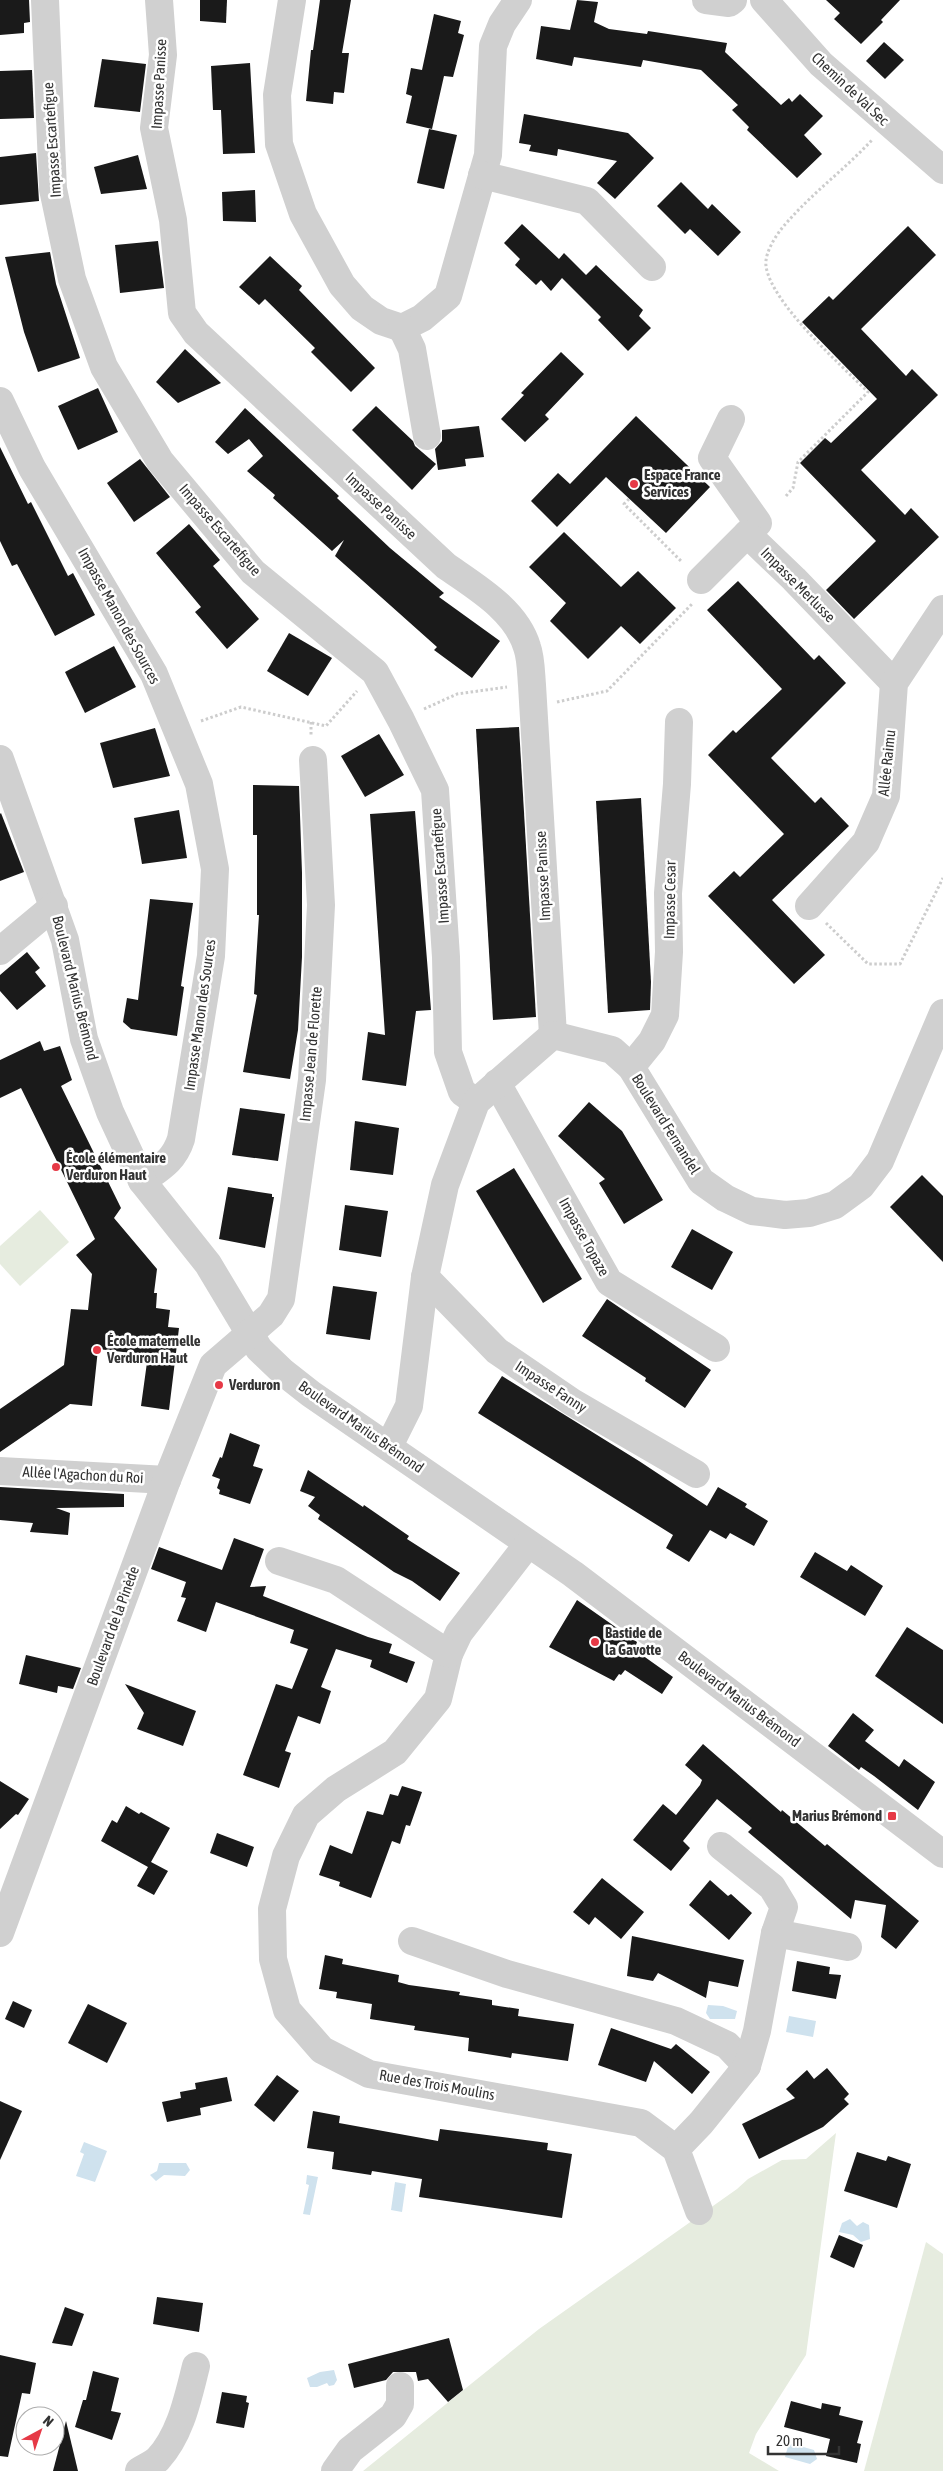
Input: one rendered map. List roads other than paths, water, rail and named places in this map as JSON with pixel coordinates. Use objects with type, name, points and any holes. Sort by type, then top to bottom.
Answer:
[{"type":"street","name":"Impasse Escartefigue","points":[[45,0],[53,189],[72,279],[104,366],[160,461],[253,572],[374,672],[402,720],[435,790],[446,957],[448,1052],[462,1092],[476,1102]]},
{"type":"street","name":"Impasse Panisse","points":[[159,0],[163,55],[154,128],[173,220],[182,313],[196,333],[446,566],[490,598],[513,620],[527,647],[533,704],[553,1035]]},
{"type":"street","points":[[292,0],[277,95],[279,144],[303,214],[342,284],[362,308],[381,322],[402,328],[422,318],[448,296],[488,155],[493,46],[502,24],[518,0]]},
{"type":"street","points":[[706,0],[729,3],[733,0]]},
{"type":"street","name":"Chemin de Val Sec","points":[[764,0],[821,64],[943,170]]},
{"type":"street","points":[[482,175],[587,201],[652,267]]},
{"type":"street","points":[[402,328],[412,349],[427,436]]},
{"type":"street","name":"Impasse Manon des Sources","points":[[0,401],[32,468],[154,674],[199,784],[215,869],[211,956],[181,1140],[177,1152],[170,1161],[142,1181]]},
{"type":"street","points":[[701,580],[758,523],[712,458],[731,419]]},
{"type":"street","name":"Impasse Merlusse","points":[[748,534],[894,683]]},
{"type":"street","name":"Allée Raimu","points":[[809,906],[866,842],[886,796],[894,683],[943,609]]},
{"type":"street","name":"Impasse Cesar","points":[[631,1067],[652,1041],[665,1015],[669,952],[668,893],[677,784],[679,722]]},
{"type":"street","name":"Boulevard Marius Brémond","points":[[0,759],[65,940],[84,1039],[110,1112],[142,1181],[208,1264],[259,1349],[282,1372],[573,1574],[943,1854]]},
{"type":"street","name":"Impasse Jean de Florette","points":[[249,1334],[271,1315],[281,1299],[312,1080],[321,905],[313,760]]},
{"type":"street","points":[[0,951],[54,906]]},
{"type":"street","name":"Boulevard Fernandel","points":[[553,1035],[612,1050],[631,1067],[701,1181],[725,1198],[752,1211],[785,1215],[809,1213],[835,1205],[861,1186],[880,1161],[943,1013]]},
{"type":"street","points":[[389,1446],[410,1406],[425,1277],[445,1185],[476,1102],[553,1035]]},
{"type":"street","name":"Impasse Topaze","points":[[497,1083],[609,1282],[716,1348]]},
{"type":"street","name":"Impasse Fanny","points":[[425,1277],[497,1351],[572,1402],[696,1474]]},
{"type":"street","name":"Boulevard de la Pinède","points":[[0,1933],[167,1480],[213,1365],[249,1334]]},
{"type":"street","name":"Allée l'Agachon du Roi","points":[[0,1471],[167,1480]]},
{"type":"street","name":"Rue des Trois Moulins","points":[[528,1544],[459,1633],[449,1654],[438,1699],[395,1752],[336,1789],[306,1815],[286,1856],[272,1909],[273,1959],[288,2010],[322,2050],[369,2074],[641,2123],[676,2149]]},
{"type":"street","points":[[279,1561],[336,1580],[449,1654]]},
{"type":"street","points":[[699,2211],[676,2149],[701,2123],[746,2066],[757,2031],[775,1933],[784,1907],[772,1887],[721,1846]]},
{"type":"street","points":[[775,1933],[848,1947]]},
{"type":"street","points":[[412,1941],[507,1974],[676,2021],[727,2046],[746,2066]]},
{"type":"street","points":[[139,2471],[157,2460],[169,2445],[184,2411],[196,2366]]},
{"type":"street","points":[[335,2471],[350,2450],[393,2416],[400,2404],[400,2386]]},
{"type":"water","points":[[708,2005],[723,2006],[737,2011],[735,2019],[710,2019],[706,2013]]},
{"type":"water","points":[[789,2016],[816,2021],[813,2037],[786,2032]]},
{"type":"water","points":[[84,2142],[107,2151],[95,2182],[76,2176],[84,2154],[80,2152]]},
{"type":"water","points":[[159,2163],[186,2163],[190,2170],[185,2176],[164,2175],[156,2181],[150,2175],[157,2171]]},
{"type":"water","points":[[307,2175],[318,2177],[310,2215],[303,2214],[309,2185],[306,2184]]},
{"type":"water","points":[[395,2182],[406,2184],[402,2212],[391,2210]]},
{"type":"water","points":[[850,2219],[857,2226],[863,2222],[869,2225],[870,2239],[861,2242],[853,2235],[839,2232],[842,2223]]},
{"type":"water","points":[[334,2370],[337,2380],[334,2385],[329,2386],[327,2383],[317,2387],[310,2387],[307,2378],[320,2372]]},
{"type":"water","points":[[789,2443],[814,2450],[817,2459],[810,2464],[785,2457]]},
{"type":"place","name":"Espace France Services","points":[[634,484]]},
{"type":"place","name":"École élémentaire Verduron Haut","points":[[56,1167]]},
{"type":"place","name":"École maternelle Verduron Haut","points":[[97,1350]]},
{"type":"place","name":"Verduron","points":[[219,1385]]},
{"type":"place","name":"Bastide de la Gavotte","points":[[595,1642]]},
{"type":"place","name":"Marius Brémond","points":[[892,1816]]}]
